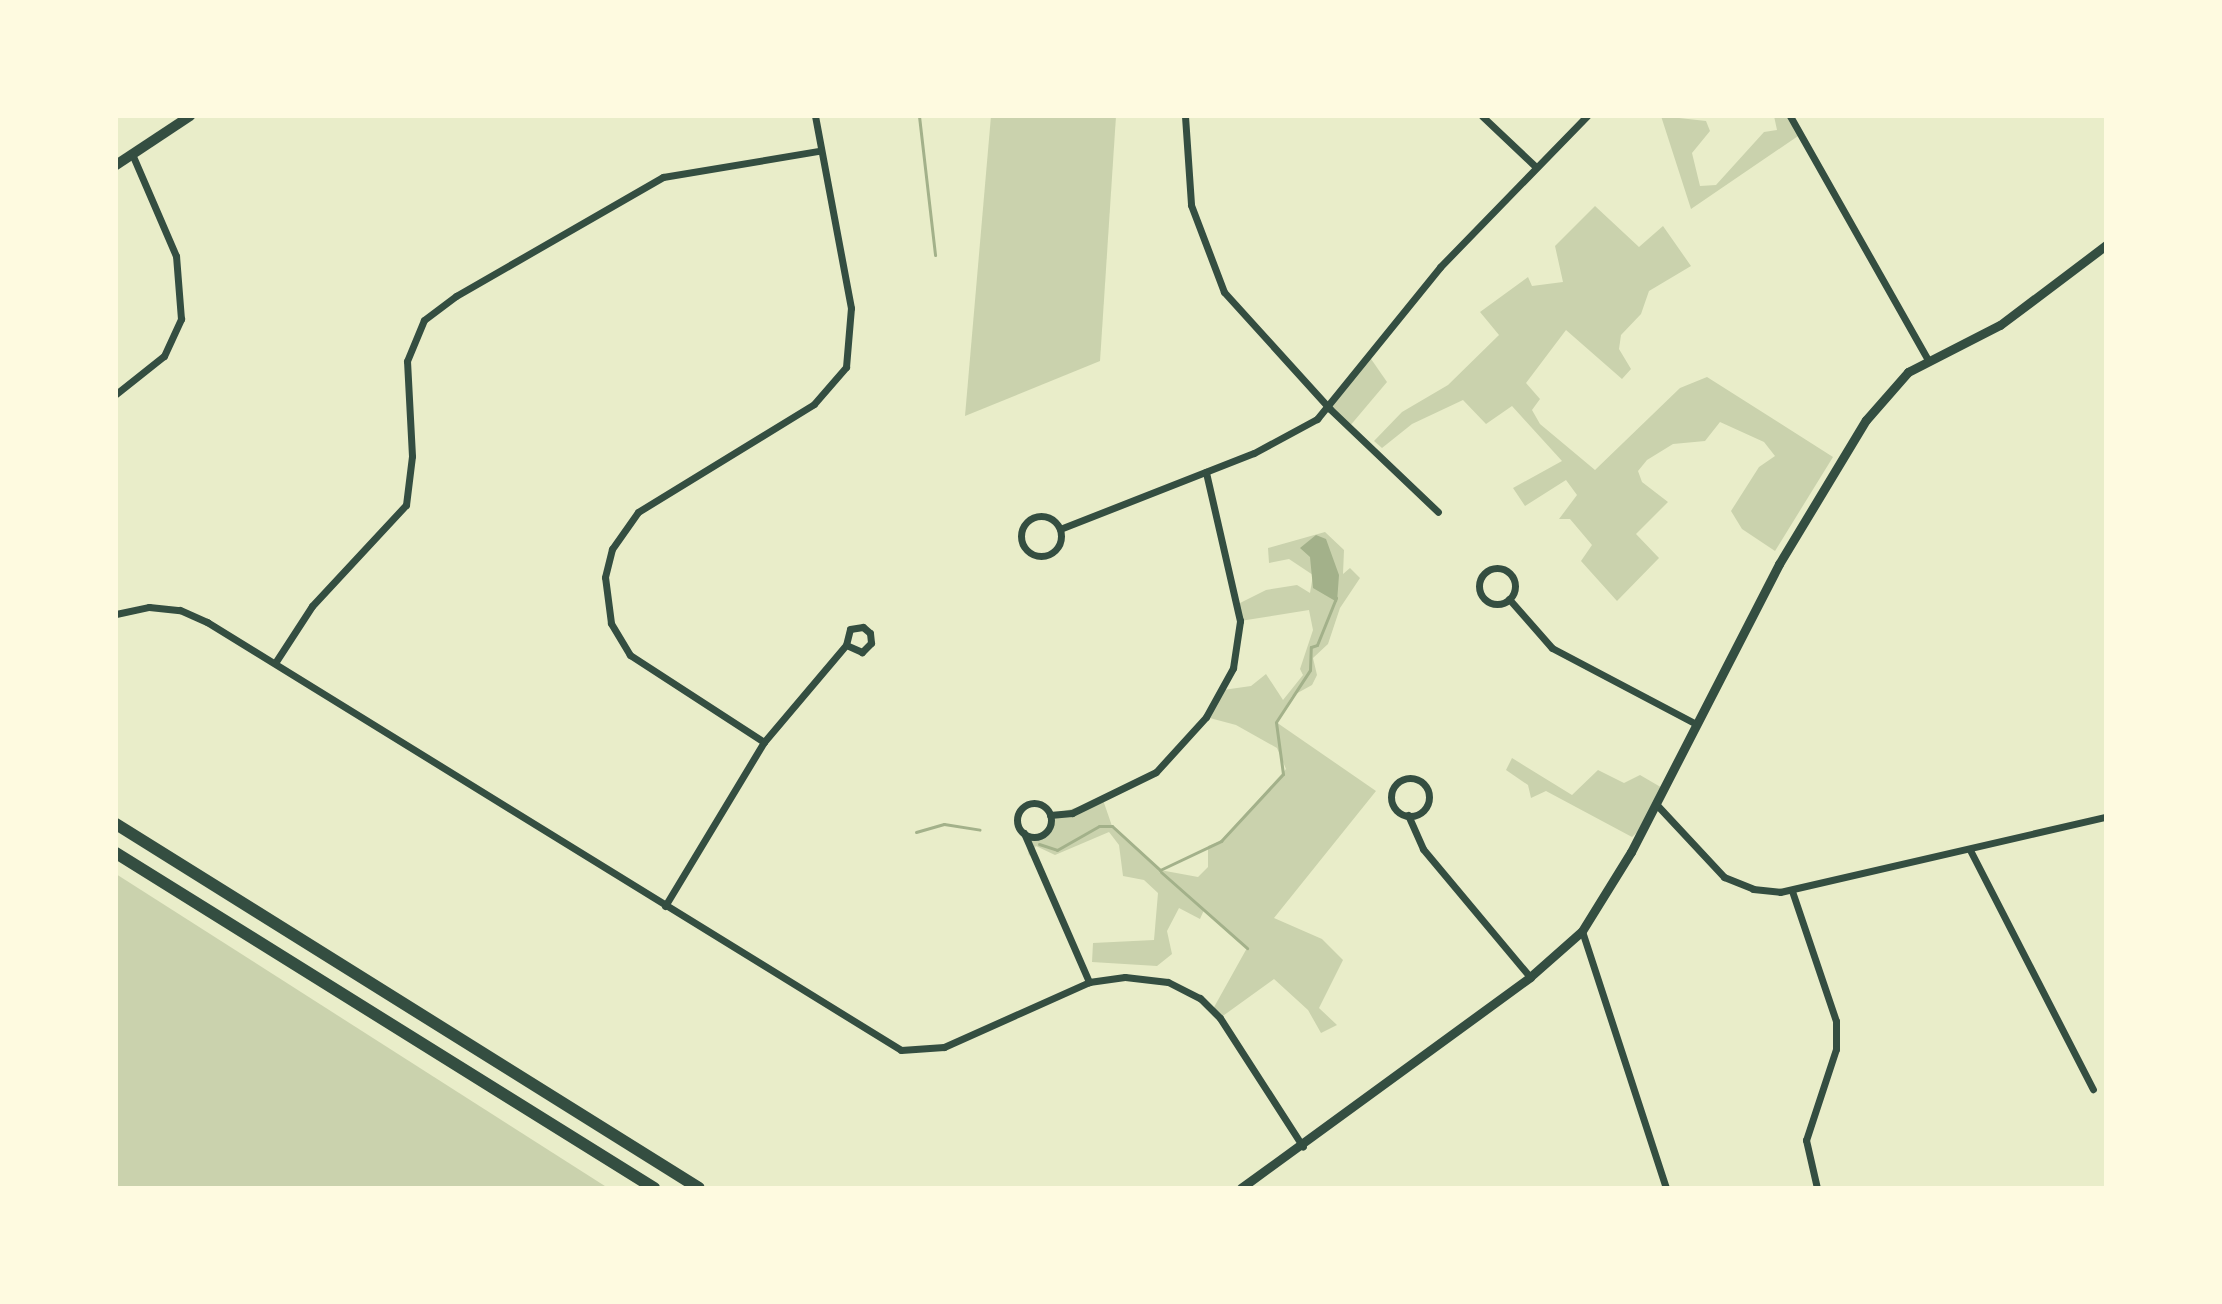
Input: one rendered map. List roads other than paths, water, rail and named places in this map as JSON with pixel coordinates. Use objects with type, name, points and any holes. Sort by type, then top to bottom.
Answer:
[{"type":"highway","points":[[116,824],[699,1188]]},
{"type":"highway","points":[[116,853],[654,1188]]},
{"type":"main road","points":[[116,165],[190,116]]},
{"type":"street","points":[[764,742],[630,655],[611,623],[605,577],[612,549],[638,512],[814,404],[846,367],[851,308],[819,151],[815,116]]},
{"type":"street","points":[[1185,116],[1191,205],[1216,279],[1260,335],[1330,409],[1438,512]]},
{"type":"street","points":[[1482,116],[1536,167]]},
{"type":"street","points":[[1060,529],[1276,443],[1330,409],[1425,285],[1587,116]]},
{"type":"street","points":[[1790,116],[1928,360]]},
{"type":"street","points":[[275,663],[312,606],[406,505],[412,456],[407,361],[424,320],[474,285],[663,177],[819,151]]},
{"type":"street","points":[[116,394],[164,356],[181,319],[176,256],[132,154]]},
{"type":"street","points":[[1241,1188],[1303,1147],[1530,977],[1582,931],[1656,804],[1779,564],[1866,420],[1897,383],[1928,360],[2000,325],[2106,245]]},
{"type":"street","points":[[1050,815],[1072,813],[1156,772],[1206,717],[1233,668],[1240,621],[1206,472]]},
{"type":"street","points":[[1035,517],[1049,518],[1060,529],[1057,549],[1045,557],[1030,553],[1022,541],[1023,527],[1035,517]]},
{"type":"street","points":[[1509,599],[1499,604],[1483,598],[1479,587],[1486,572],[1503,570],[1512,577],[1509,599],[1552,648],[1696,724]]},
{"type":"street","points":[[116,614],[149,607],[180,610],[275,663],[901,1050],[944,1047],[1089,982],[1156,979],[1200,998],[1226,1026],[1303,1147]]},
{"type":"street","points":[[665,906],[764,742],[846,645]]},
{"type":"street","points":[[1408,815],[1421,812],[1428,799],[1425,785],[1412,779],[1398,782],[1392,793],[1396,809],[1408,815],[1423,849],[1530,977]]},
{"type":"street","points":[[1050,815],[1038,803],[1022,807],[1018,823],[1089,982]]},
{"type":"street","points":[[1656,804],[1724,877],[1765,891],[1792,891],[2106,817]]},
{"type":"street","points":[[1024,833],[1041,835],[1050,815]]},
{"type":"street","points":[[1970,850],[2093,1089]]},
{"type":"street","points":[[1792,891],[1836,1021],[1836,1049],[1806,1140],[1817,1188]]},
{"type":"street","points":[[1582,931],[1666,1188]]},
{"type":"waterway","points":[[919,116],[935,255]]},
{"type":"waterway","points":[[1039,844],[1057,850],[1099,826],[1112,826],[1160,870],[1221,841],[1283,774],[1276,722],[1310,670],[1311,647],[1317,645],[1336,598]]},
{"type":"waterway","points":[[916,832],[944,824],[980,830]]},
{"type":"waterway","points":[[1161,872],[1247,948]]}]
